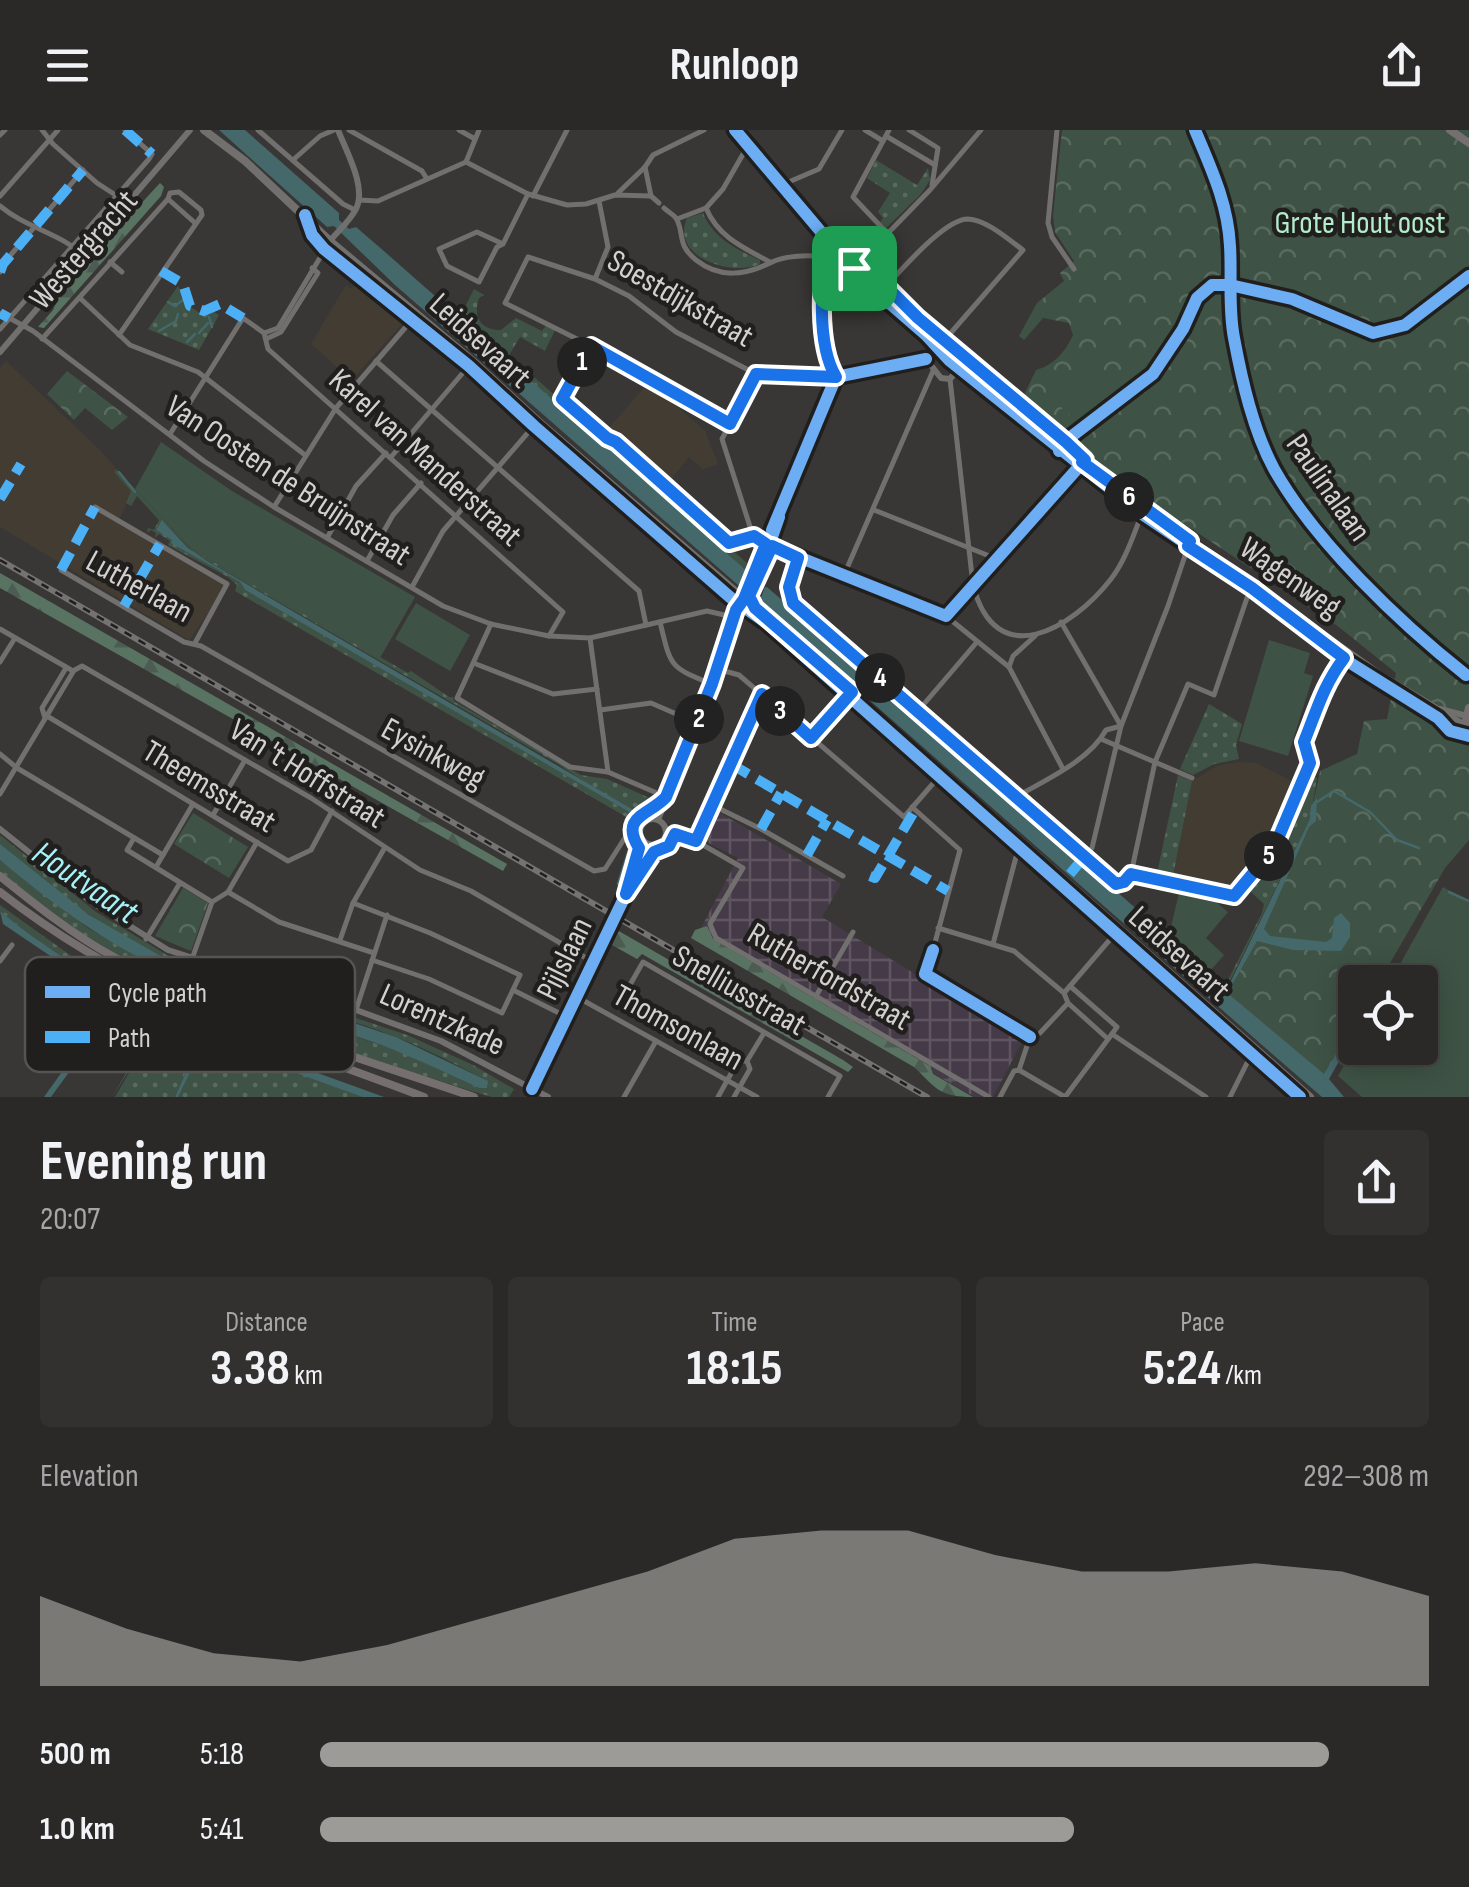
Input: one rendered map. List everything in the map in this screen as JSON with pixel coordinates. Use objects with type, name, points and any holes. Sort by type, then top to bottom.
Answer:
[{"type":"main road","name":"Leidsevaart","points":[[204,130],[245,161],[330,241],[538,421],[747,596],[1310,1097]]},
{"type":"main road","points":[[1450,130],[1469,143]]},
{"type":"main road","points":[[0,876],[69,928],[118,957]]},
{"type":"main road","points":[[0,892],[91,957]]},
{"type":"main road","points":[[355,1056],[474,1097]]},
{"type":"main road","points":[[355,1070],[424,1097]]},
{"type":"street","points":[[42,130],[116,196]]},
{"type":"street","points":[[0,196],[58,130]]},
{"type":"street","points":[[125,130],[158,168]]},
{"type":"street","name":"Westergracht","points":[[0,352],[190,130]]},
{"type":"street","points":[[258,130],[343,204],[355,210]]},
{"type":"street","points":[[265,336],[278,328],[312,268],[359,200],[358,186],[336,130],[320,136],[294,160]]},
{"type":"street","points":[[349,130],[422,170],[427,179]]},
{"type":"street","points":[[459,130],[475,139]]},
{"type":"street","points":[[359,200],[378,202],[466,162],[479,130]]},
{"type":"street","points":[[502,244],[477,232],[439,250],[447,266],[479,282],[497,248],[502,244],[568,130]]},
{"type":"street","points":[[615,195],[664,147],[704,130]]},
{"type":"street","name":"Wagenweg","points":[[742,130],[784,184],[858,264],[942,344],[1082,462],[1350,653],[1439,709],[1468,719]]},
{"type":"street","points":[[784,184],[819,169],[842,130]]},
{"type":"street","points":[[865,130],[886,135],[935,165]]},
{"type":"street","points":[[909,130],[938,148],[930,190]]},
{"type":"street","points":[[858,264],[930,190],[981,130]]},
{"type":"street","points":[[1057,130],[1048,223],[1052,237],[1074,269]]},
{"type":"street","points":[[886,135],[852,197],[887,234]]},
{"type":"street","points":[[677,219],[706,208],[723,188],[750,142]]},
{"type":"street","name":"Westergracht","points":[[0,328],[149,155]]},
{"type":"street","points":[[466,162],[531,195],[567,205],[615,195],[651,196]]},
{"type":"street","points":[[646,167],[651,196],[677,219],[684,248],[701,264],[730,274],[751,272],[770,262],[825,257]]},
{"type":"street","points":[[0,272],[83,170]]},
{"type":"street","points":[[119,335],[202,215],[201,210],[176,192],[170,193],[168,198],[194,222]]},
{"type":"street","name":"Westergracht","points":[[42,339],[168,198]]},
{"type":"street","points":[[596,279],[608,247],[600,200]]},
{"type":"street","points":[[0,206],[84,255]]},
{"type":"street","points":[[706,208],[711,220],[732,242],[770,262]]},
{"type":"street","points":[[836,377],[926,359],[1023,250],[982,223],[969,219],[954,222],[884,288]]},
{"type":"street","points":[[658,820],[712,684],[733,617],[755,579],[836,377],[828,361],[823,316],[825,257],[831,236]]},
{"type":"street","name":"Soestdijkstraat","points":[[591,346],[505,302],[528,257],[596,279],[629,296],[676,332],[756,374],[730,424]]},
{"type":"street","points":[[110,262],[122,272]]},
{"type":"street","points":[[80,298],[130,345],[208,379],[305,455]]},
{"type":"street","name":"Van Oosten de Bruijnstraat","points":[[0,313],[274,506],[443,606],[492,624],[549,636],[590,638],[706,611],[733,617]]},
{"type":"street","points":[[274,506],[336,408],[418,314]]},
{"type":"street","name":"Karel van Manderstraat","points":[[208,379],[243,318],[265,336],[268,350],[563,612],[549,636]]},
{"type":"street","points":[[570,385],[591,346],[730,424],[722,439],[754,536],[798,558],[946,616],[1009,667],[1063,770]]},
{"type":"street","points":[[926,359],[941,378],[950,379]]},
{"type":"street","points":[[376,361],[639,591],[646,625]]},
{"type":"street","points":[[327,538],[356,486],[473,361]]},
{"type":"street","points":[[964,362],[950,379],[978,605],[990,625],[1009,635],[1036,634]]},
{"type":"street","points":[[844,575],[933,371]]},
{"type":"street","points":[[170,434],[208,379]]},
{"type":"street","points":[[412,587],[443,531],[538,421]]},
{"type":"street","points":[[627,451],[729,543],[754,536]]},
{"type":"street","points":[[946,616],[1082,462]]},
{"type":"street","points":[[367,562],[392,516],[421,483]]},
{"type":"street","points":[[96,508],[226,584],[194,642]]},
{"type":"street","points":[[1009,667],[1013,656],[1036,634],[1062,622],[1110,580],[1132,542],[1144,508]]},
{"type":"street","points":[[874,510],[997,558]]},
{"type":"street","points":[[1085,857],[1092,848],[1121,726],[1190,541]]},
{"type":"street","points":[[798,558],[789,587],[790,600],[1116,884],[1131,874],[1156,762],[1188,684],[1214,695],[1254,585]]},
{"type":"street","name":"Lutherlaan","points":[[61,570],[184,642],[194,642]]},
{"type":"street","points":[[660,622],[670,662],[712,684]]},
{"type":"street","points":[[1062,622],[1121,726]]},
{"type":"street","points":[[492,624],[457,698],[570,766],[608,772],[666,797]]},
{"type":"street","name":"Van 't Hoffstraat","points":[[0,629],[69,669],[82,666],[332,811],[420,870],[471,891],[594,962]]},
{"type":"street","points":[[0,662],[15,638]]},
{"type":"street","points":[[590,638],[608,772]]},
{"type":"street","name":"Eysinkweg","points":[[194,642],[594,871],[605,869],[626,836],[640,832]]},
{"type":"street","points":[[918,711],[977,642]]},
{"type":"street","points":[[1131,874],[1234,896],[1266,860],[1310,763],[1304,742],[1323,688],[1350,653]]},
{"type":"street","points":[[475,664],[553,694],[597,688]]},
{"type":"street","points":[[0,794],[46,718],[69,669]]},
{"type":"street","points":[[717,669],[739,675],[904,817],[943,772]]},
{"type":"street","points":[[811,738],[852,692]]},
{"type":"street","points":[[666,833],[696,841],[762,694]]},
{"type":"street","points":[[600,710],[651,703],[697,723]]},
{"type":"street","name":"Theemsstraat","points":[[46,718],[288,861],[310,850],[332,811]]},
{"type":"street","points":[[1016,797],[1063,770],[1106,730],[1121,726]]},
{"type":"street","points":[[1101,738],[1192,778]]},
{"type":"street","points":[[0,754],[163,855]]},
{"type":"street","points":[[213,816],[246,760]]},
{"type":"street","points":[[156,868],[193,804]]},
{"type":"street","points":[[712,805],[842,876]]},
{"type":"street","points":[[912,807],[960,850],[933,950]]},
{"type":"street","points":[[647,820],[658,820],[666,833],[658,844],[648,844],[640,832],[647,820]]},
{"type":"street","name":"Lorentzkade","points":[[0,829],[39,863],[146,939],[190,957]]},
{"type":"street","points":[[134,838],[127,850],[212,902]]},
{"type":"street","name":"Rutherfordstraat","points":[[696,841],[743,868],[710,924],[716,938],[989,1097]]},
{"type":"street","points":[[192,957],[212,902],[228,892],[257,842]]},
{"type":"street","name":"Pijlslaan","points":[[530,1093],[648,844]]},
{"type":"street","points":[[993,944],[1016,856],[1023,844]]},
{"type":"street","points":[[340,941],[353,903],[384,848]]},
{"type":"street","points":[[146,939],[180,882]]},
{"type":"street","points":[[228,892],[279,922],[340,941],[502,1013],[520,975],[353,903]]},
{"type":"street","points":[[356,1010],[386,915]]},
{"type":"street","points":[[938,928],[1014,952],[1110,1036],[1206,1097]]},
{"type":"street","points":[[1064,993],[1118,929]]},
{"type":"street","points":[[816,996],[853,932]]},
{"type":"street","points":[[0,961],[12,944]]},
{"type":"street","name":"Snelliusstraat","points":[[627,990],[643,962],[840,1076],[828,1097]]},
{"type":"street","points":[[925,974],[1030,1037],[1019,1070]]},
{"type":"street","points":[[1000,1097],[1014,1070],[1019,1070],[1066,1097],[1117,1028],[1070,986]]},
{"type":"street","points":[[513,990],[567,1017]]},
{"type":"street","name":"Thomsonlaan","points":[[577,998],[756,1097]]},
{"type":"street","points":[[1040,1033],[1068,1003]]},
{"type":"street","name":"Lorentzkade","points":[[356,1010],[441,1041],[530,1093],[548,1097]]},
{"type":"street","points":[[747,1061],[764,1033]]},
{"type":"street","points":[[624,1097],[656,1041]]},
{"type":"street","points":[[1230,1097],[1254,1049]]},
{"type":"street","points":[[718,1097],[738,1061],[747,1061]]},
{"type":"street","points":[[734,1097],[750,1068],[747,1061]]},
{"type":"shaded area","points":[[360,278],[406,319],[352,380],[311,344],[346,285],[351,289]]},
{"type":"shaded area","points":[[6,361],[101,451],[134,489],[119,519],[230,582],[189,640],[0,527],[0,368]]},
{"type":"shaded area","points":[[649,382],[705,431],[718,464],[703,469],[689,457],[669,482],[608,429]]},
{"type":"shaded area","points":[[1256,763],[1296,783],[1269,846],[1231,891],[1173,878],[1192,781],[1217,766]]},
{"type":"shaded area","points":[[715,810],[841,884],[822,917],[1023,1040],[993,1097],[975,1097],[695,939],[738,858],[701,839]]},
{"type":"green space","name":"Grote Hout oost","points":[[1062,130],[1469,130],[1469,840],[1445,868],[1389,965],[1338,965],[1338,1053],[1323,1079],[1227,994],[1294,858],[1320,771],[1357,754],[1364,721],[1387,719],[1396,673],[1339,627],[1114,477],[1022,399],[1036,370],[1058,357],[1073,335],[1069,323],[1043,318],[1024,340],[1019,336],[1037,303],[1064,281],[1060,273],[1074,261],[1055,232],[1053,216]]},
{"type":"green space","points":[[876,160],[917,185],[928,168],[930,180],[885,229],[879,224],[883,218],[878,212],[890,193],[867,178]]},
{"type":"green space","points":[[160,183],[164,187],[161,196],[44,328],[38,327],[53,310],[62,289]]},
{"type":"green space","points":[[703,213],[719,236],[760,260],[760,264],[734,268],[695,253],[684,232],[687,218]]},
{"type":"green space","points":[[178,286],[187,305],[205,316],[214,312],[219,315],[199,350],[148,329]]},
{"type":"green space","points":[[474,289],[484,295],[479,298],[477,311],[488,328],[501,330],[516,318],[542,331],[547,324],[556,328],[545,351],[520,337],[506,360],[466,324],[464,309]]},
{"type":"green space","points":[[1092,362],[1112,379],[1076,420],[1056,403]]},
{"type":"green space","points":[[67,371],[128,417],[112,430],[85,408],[74,420],[47,394]]},
{"type":"green space","points":[[534,377],[747,563],[745,569],[531,381]]},
{"type":"green space","points":[[161,442],[232,491],[415,597],[380,658],[193,550],[135,489]]},
{"type":"green space","points":[[116,469],[193,550],[408,673],[411,671],[454,701],[581,775],[607,779],[654,800],[655,806],[640,810],[623,828],[628,818],[235,591],[237,585],[228,577],[168,545],[170,541],[159,534],[155,538],[156,533],[147,533],[148,528],[154,530],[159,520],[137,496],[131,506],[126,503],[131,491],[115,473]],"holes":[[[163,521],[194,553],[558,764],[629,812],[245,590],[240,582],[156,530]]]},
{"type":"green space","points":[[0,573],[507,864],[503,871],[0,588]]},
{"type":"green space","points":[[416,603],[470,635],[450,671],[395,639]]},
{"type":"green space","points":[[1269,640],[1310,653],[1304,673],[1313,676],[1288,756],[1239,741]]},
{"type":"green space","points":[[1209,704],[1242,724],[1236,745],[1239,759],[1214,764],[1193,775],[1180,769]]},
{"type":"green space","points":[[1178,775],[1192,781],[1173,876],[1157,873]]},
{"type":"green space","points":[[1314,777],[1317,778],[1310,819],[1225,986],[1262,913],[1264,904],[1250,891],[1281,857]]},
{"type":"green space","points":[[193,813],[248,847],[229,878],[174,844]]},
{"type":"green space","points":[[0,835],[96,912],[173,957],[160,957],[101,923],[0,844]]},
{"type":"green space","points":[[0,860],[88,928],[142,957],[120,957],[92,941],[0,872]]},
{"type":"green space","points":[[1443,887],[1469,902],[1469,1097],[1362,1097],[1338,1076],[1344,1065],[1438,1065],[1438,965],[1399,965]]},
{"type":"green space","points":[[183,888],[208,903],[191,951],[155,936]]},
{"type":"green space","points":[[1180,889],[1218,898],[1217,903],[1228,912],[1206,938],[1224,955],[1210,971],[1169,935]]},
{"type":"green space","points":[[0,905],[73,957],[62,957],[0,911]]},
{"type":"green space","points":[[707,926],[713,939],[930,1066],[933,1074],[973,1097],[939,1090],[914,1067],[691,938],[695,930]]},
{"type":"green space","points":[[617,930],[853,1067],[848,1072],[642,954],[637,959],[612,945]]},
{"type":"green space","points":[[355,1018],[407,1035],[514,1089],[509,1097],[492,1097],[355,1053],[355,1036],[404,1053],[479,1088],[487,1081],[442,1057],[355,1023]]},
{"type":"green space","points":[[130,1072],[186,1072],[175,1097],[115,1097]]},
{"type":"green space","points":[[190,1072],[295,1072],[362,1097],[178,1097]]},
{"type":"water","points":[[219,130],[245,130],[339,213],[339,220],[349,229],[356,227],[385,252],[746,570],[747,576],[761,588],[767,587],[1225,986],[1229,985],[1317,798],[1316,821],[1309,827],[1264,929],[1270,936],[1326,942],[1332,938],[1334,918],[1341,913],[1350,923],[1350,937],[1341,951],[1293,950],[1257,941],[1229,990],[1231,996],[1324,1074],[1338,1051],[1338,1063],[1329,1079],[1344,1097],[1322,1097],[759,603],[751,591],[738,585],[395,285],[334,226],[327,227]]},
{"type":"water","points":[[162,520],[188,548],[207,561],[635,811],[629,812],[245,590],[240,582],[171,543],[156,530]]},
{"type":"water","points":[[0,844],[89,915],[162,957],[139,957],[126,950],[82,923],[0,860]]},
{"type":"water","points":[[0,911],[63,957],[52,957],[3,924]]},
{"type":"water","points":[[355,1023],[396,1037],[488,1081],[487,1088],[479,1088],[355,1036]]},
{"type":"water","points":[[62,1072],[69,1072],[51,1097],[44,1097]]},
{"type":"water","points":[[186,1072],[190,1072],[178,1097]]},
{"type":"water","points":[[294,1072],[316,1072],[384,1097],[362,1097]]},
{"type":"waterway","points":[[168,302],[175,306],[183,300]]},
{"type":"waterway","points":[[159,331],[176,321],[178,314]]},
{"type":"waterway","points":[[209,317],[212,327]]},
{"type":"waterway","points":[[199,333],[208,323]]},
{"type":"waterway","points":[[187,342],[195,334]]},
{"type":"waterway","points":[[119,472],[135,492]]},
{"type":"waterway","points":[[1317,802],[1334,791],[1370,812],[1397,840],[1419,848]]},
{"type":"waterway","points":[[618,884],[630,846]]},
{"type":"waterway","points":[[1449,892],[1469,901]]},
{"type":"railway","points":[[0,560],[927,1097]]},
{"type":"marked path","points":[[125,130],[152,154]]},
{"type":"marked path","points":[[0,272],[83,170]]},
{"type":"marked path","points":[[161,271],[183,284],[190,306],[204,311],[220,304],[243,318]]},
{"type":"marked path","points":[[0,313],[9,318]]},
{"type":"marked path","points":[[0,499],[21,464]]},
{"type":"marked path","points":[[61,570],[95,507]]},
{"type":"marked path","points":[[124,606],[160,544]]},
{"type":"marked path","points":[[731,764],[948,891]]},
{"type":"marked path","points":[[761,829],[781,793]]},
{"type":"marked path","points":[[870,876],[875,878],[915,810]]},
{"type":"marked path","points":[[807,855],[827,820]]},
{"type":"marked path","points":[[1070,874],[1080,862]]},
{"type":"cycle path","points":[[735,130],[838,252],[949,360],[1142,514],[1252,588],[1344,659],[1438,718],[1450,731],[1469,736]]},
{"type":"cycle path","name":"Paulinalaan","points":[[1195,130],[1226,216],[1234,338],[1254,422],[1274,469],[1335,553],[1414,631],[1466,675]]},
{"type":"cycle path","points":[[305,215],[312,235],[324,249],[469,366],[731,598],[768,624],[1300,1097]]},
{"type":"cycle path","points":[[772,530],[836,377],[823,329],[823,273],[828,241]]},
{"type":"cycle path","points":[[1059,451],[1068,439],[1153,374],[1183,329],[1197,298],[1212,285],[1230,285],[1292,299],[1373,333],[1405,325],[1469,276]]},
{"type":"cycle path","points":[[756,374],[836,377],[926,359]]},
{"type":"cycle path","points":[[766,544],[946,616],[1085,460]]},
{"type":"cycle path","points":[[532,1089],[626,894],[639,848],[634,837],[635,823],[666,797],[713,683],[736,610],[752,594],[779,517]]},
{"type":"cycle path","points":[[933,950],[925,974],[1030,1037]]},
{"type":"route","points":[[828,241],[854,268],[858,264],[886,286],[918,318],[1066,442],[1085,460],[1082,462],[1190,541],[1188,546],[1252,588],[1344,658],[1323,688],[1304,742],[1310,763],[1274,848],[1234,896],[1131,874],[1116,884],[793,603],[789,587],[798,558],[772,546],[749,596],[755,608],[852,692],[811,738],[762,694],[696,841],[675,834],[669,846],[654,852],[626,894],[639,848],[633,836],[635,820],[644,812],[655,810],[666,797],[712,684],[736,610],[766,544],[754,536],[729,543],[562,399],[591,346],[730,424],[756,374],[836,377],[828,361],[823,316],[828,241]]},
{"type":"water label","name":"Houtvaart","points":[[85,883]]}]
